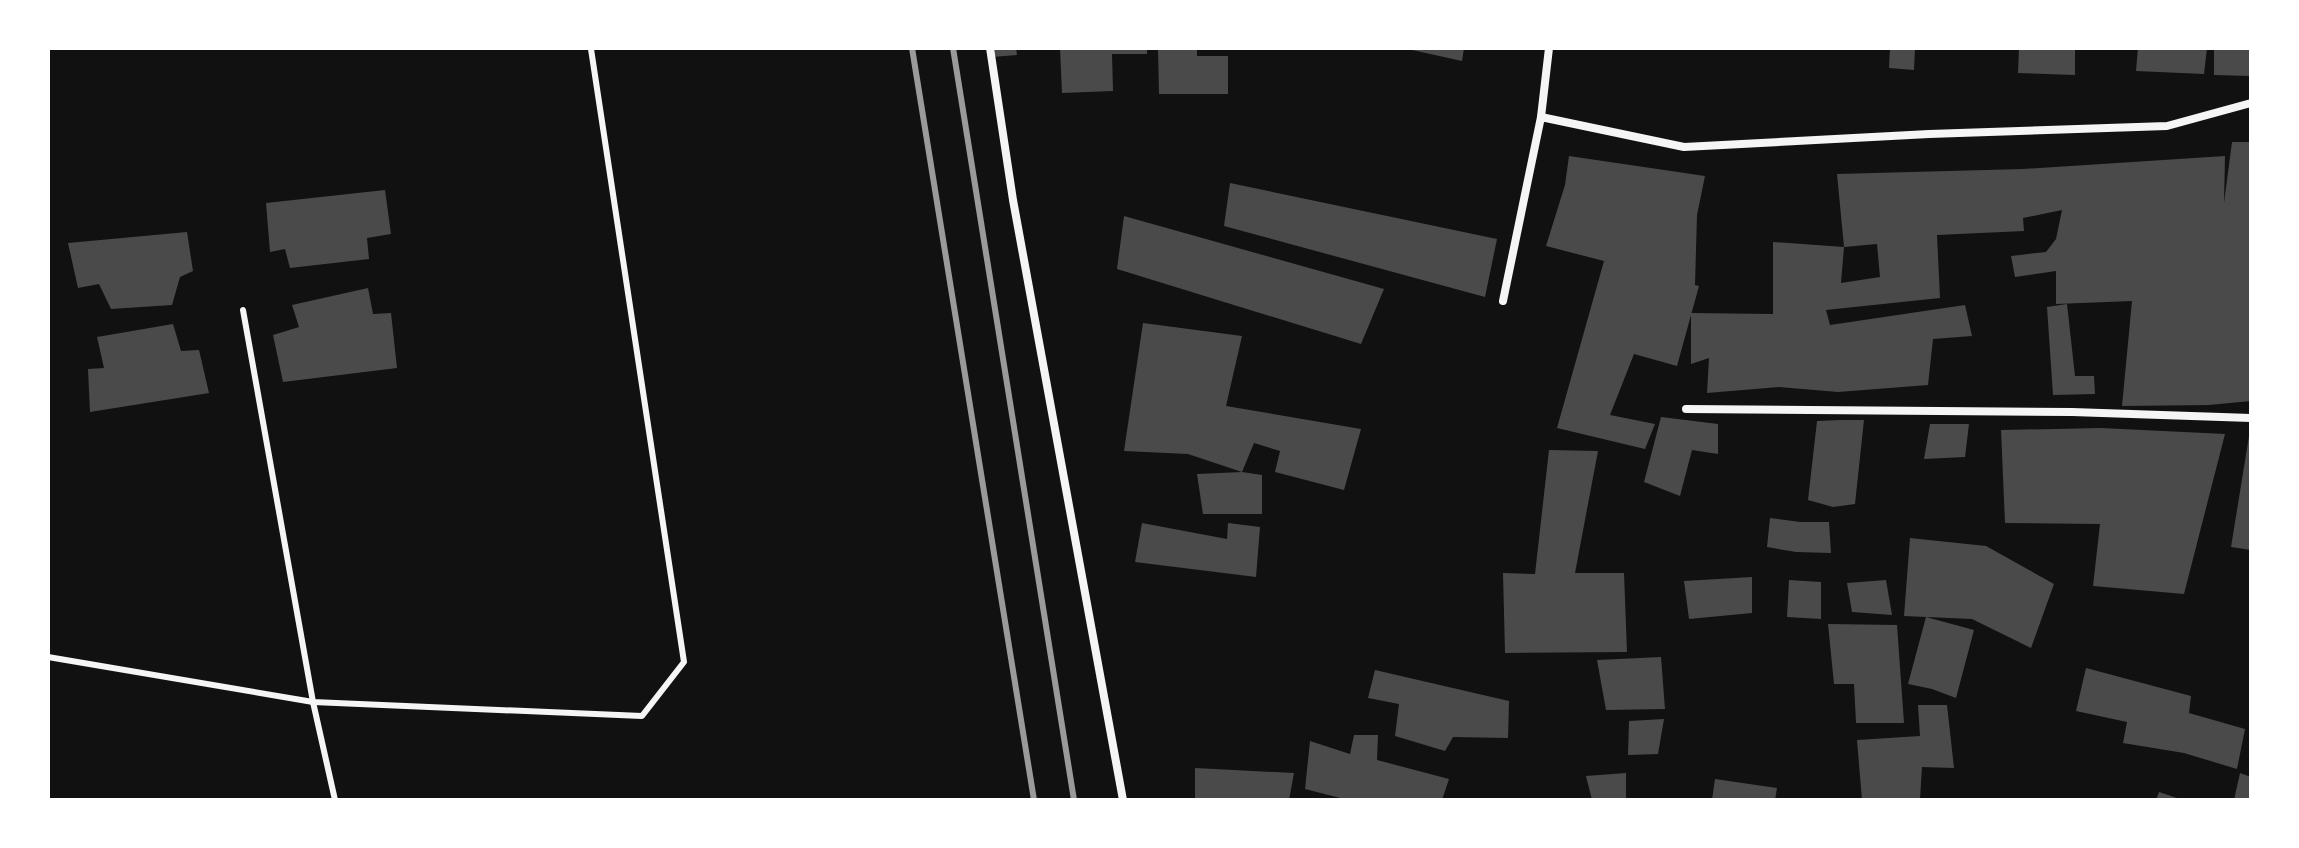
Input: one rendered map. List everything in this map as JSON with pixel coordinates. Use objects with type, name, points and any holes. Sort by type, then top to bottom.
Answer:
[{"type":"street","points":[[990,48],[1013,200],[1123,800]]},
{"type":"street","points":[[1503,301],[1541,117],[1549,48]]},
{"type":"street","points":[[1541,117],[1684,147],[2167,126],[2251,103]]},
{"type":"street","points":[[1686,409],[2072,412],[2251,418]]},
{"type":"lane","points":[[48,657],[313,702],[642,716],[684,662],[591,49]]},
{"type":"lane","points":[[243,310],[313,702],[335,800]]},
{"type":"building","points":[[991,48],[1016,48],[1017,55],[992,57]]},
{"type":"building","points":[[1060,48],[1147,48],[1147,54],[1112,54],[1113,91],[1062,93]]},
{"type":"building","points":[[1158,48],[1197,48],[1197,56],[1228,56],[1228,94],[1159,94]]},
{"type":"building","points":[[1403,48],[1464,48],[1462,61]]},
{"type":"building","points":[[1890,48],[1915,48],[1914,70],[1889,68]]},
{"type":"building","points":[[2019,48],[2075,48],[2075,75],[2018,73]]},
{"type":"building","points":[[2138,48],[2207,48],[2204,74],[2136,71]]},
{"type":"building","points":[[2214,48],[2251,48],[2251,76],[2214,75]]},
{"type":"building","points":[[2232,142],[2251,142],[2251,401],[2122,406],[2132,301],[2056,304],[2056,271],[2015,277],[2011,256],[2046,252],[2056,239],[2062,210],[2023,218],[2024,231],[1937,235],[1940,298],[1826,310],[1830,325],[1965,305],[1972,336],[1933,339],[1928,385],[1838,392],[1779,387],[1707,393],[1709,358],[1691,364],[1691,313],[1773,314],[1773,242],[1844,247],[1837,174],[2023,169],[2225,156],[2224,203]],"holes":[[[1877,244],[1880,277],[1841,283],[1844,247]]]},
{"type":"building","points":[[1569,156],[1705,176],[1697,215],[1695,285],[1699,286],[1677,366],[1634,354],[1610,415],[1655,424],[1645,449],[1557,428],[1604,261],[1546,246],[1565,185]]},
{"type":"building","points":[[1230,183],[1497,239],[1485,297],[1224,226]]},
{"type":"building","points":[[385,190],[391,234],[367,238],[369,259],[290,268],[285,249],[270,252],[266,203]]},
{"type":"building","points":[[1124,216],[1384,289],[1361,344],[1117,269]]},
{"type":"building","points":[[187,232],[193,271],[180,277],[172,305],[111,309],[99,284],[78,288],[68,243]]},
{"type":"building","points":[[368,288],[373,314],[391,313],[397,368],[283,382],[273,335],[299,327],[292,305]]},
{"type":"building","points":[[2067,304],[2075,376],[2094,376],[2095,394],[2053,395],[2047,307]]},
{"type":"building","points":[[1143,323],[1242,336],[1226,406],[1361,429],[1344,490],[1275,472],[1280,451],[1254,443],[1242,472],[1188,454],[1124,451]]},
{"type":"building","points":[[173,324],[181,351],[199,350],[209,393],[90,412],[88,369],[104,368],[97,337]]},
{"type":"building","points":[[1661,417],[1718,424],[1718,454],[1692,450],[1680,496],[1644,482]]},
{"type":"building","points":[[1864,420],[1855,504],[1833,507],[1808,500],[1817,421]]},
{"type":"building","points":[[1930,424],[1969,424],[1965,457],[1924,459]]},
{"type":"building","points":[[2101,428],[2225,434],[2184,594],[2093,586],[2100,524],[2005,523],[2001,430]]},
{"type":"building","points":[[2251,436],[2251,550],[2231,547]]},
{"type":"building","points":[[1549,450],[1598,451],[1575,573],[1624,573],[1627,652],[1505,653],[1503,573],[1535,574]]},
{"type":"building","points":[[1242,472],[1262,475],[1262,514],[1203,514],[1197,474]]},
{"type":"building","points":[[1770,518],[1829,522],[1831,553],[1767,547]]},
{"type":"building","points":[[1142,523],[1227,539],[1228,523],[1260,527],[1256,577],[1135,562]]},
{"type":"building","points":[[1910,538],[1986,546],[2054,584],[2031,648],[1972,619],[1904,616]]},
{"type":"building","points":[[1752,577],[1752,613],[1689,619],[1684,581]]},
{"type":"building","points":[[1789,580],[1821,582],[1821,619],[1787,617]]},
{"type":"building","points":[[1886,580],[1892,615],[1852,612],[1847,583]]},
{"type":"building","points":[[1926,617],[1974,630],[1956,698],[1908,684]]},
{"type":"building","points":[[1828,624],[1897,625],[1904,723],[1856,723],[1854,684],[1834,684]]},
{"type":"building","points":[[1661,657],[1665,709],[1606,710],[1597,660]]},
{"type":"building","points":[[2086,668],[2191,696],[2189,713],[2245,729],[2237,769],[2184,753],[2123,743],[2127,722],[2076,711]]},
{"type":"building","points":[[1375,670],[1509,701],[1508,738],[1453,737],[1445,751],[1395,736],[1399,704],[1368,698]]},
{"type":"building","points":[[1918,705],[1947,705],[1954,768],[1922,767],[1920,799],[1862,800],[1857,740],[1920,736]]},
{"type":"building","points":[[1664,719],[1658,754],[1628,755],[1629,721]]},
{"type":"building","points":[[1354,735],[1378,735],[1377,760],[1449,779],[1442,800],[1348,800],[1305,789],[1310,741],[1350,754]]},
{"type":"building","points":[[1195,768],[1294,773],[1289,800],[1195,800]]},
{"type":"building","points":[[1626,773],[1626,800],[1592,800],[1586,776]]},
{"type":"building","points":[[2240,773],[2251,777],[2251,800],[2234,800]]},
{"type":"building","points":[[1715,779],[1777,788],[1775,800],[1712,800]]},
{"type":"building","points":[[2159,792],[2180,799],[2180,800],[2156,800]]},
{"type":"railway","points":[[912,48],[1034,800]]},
{"type":"railway","points":[[953,48],[1074,800]]}]
